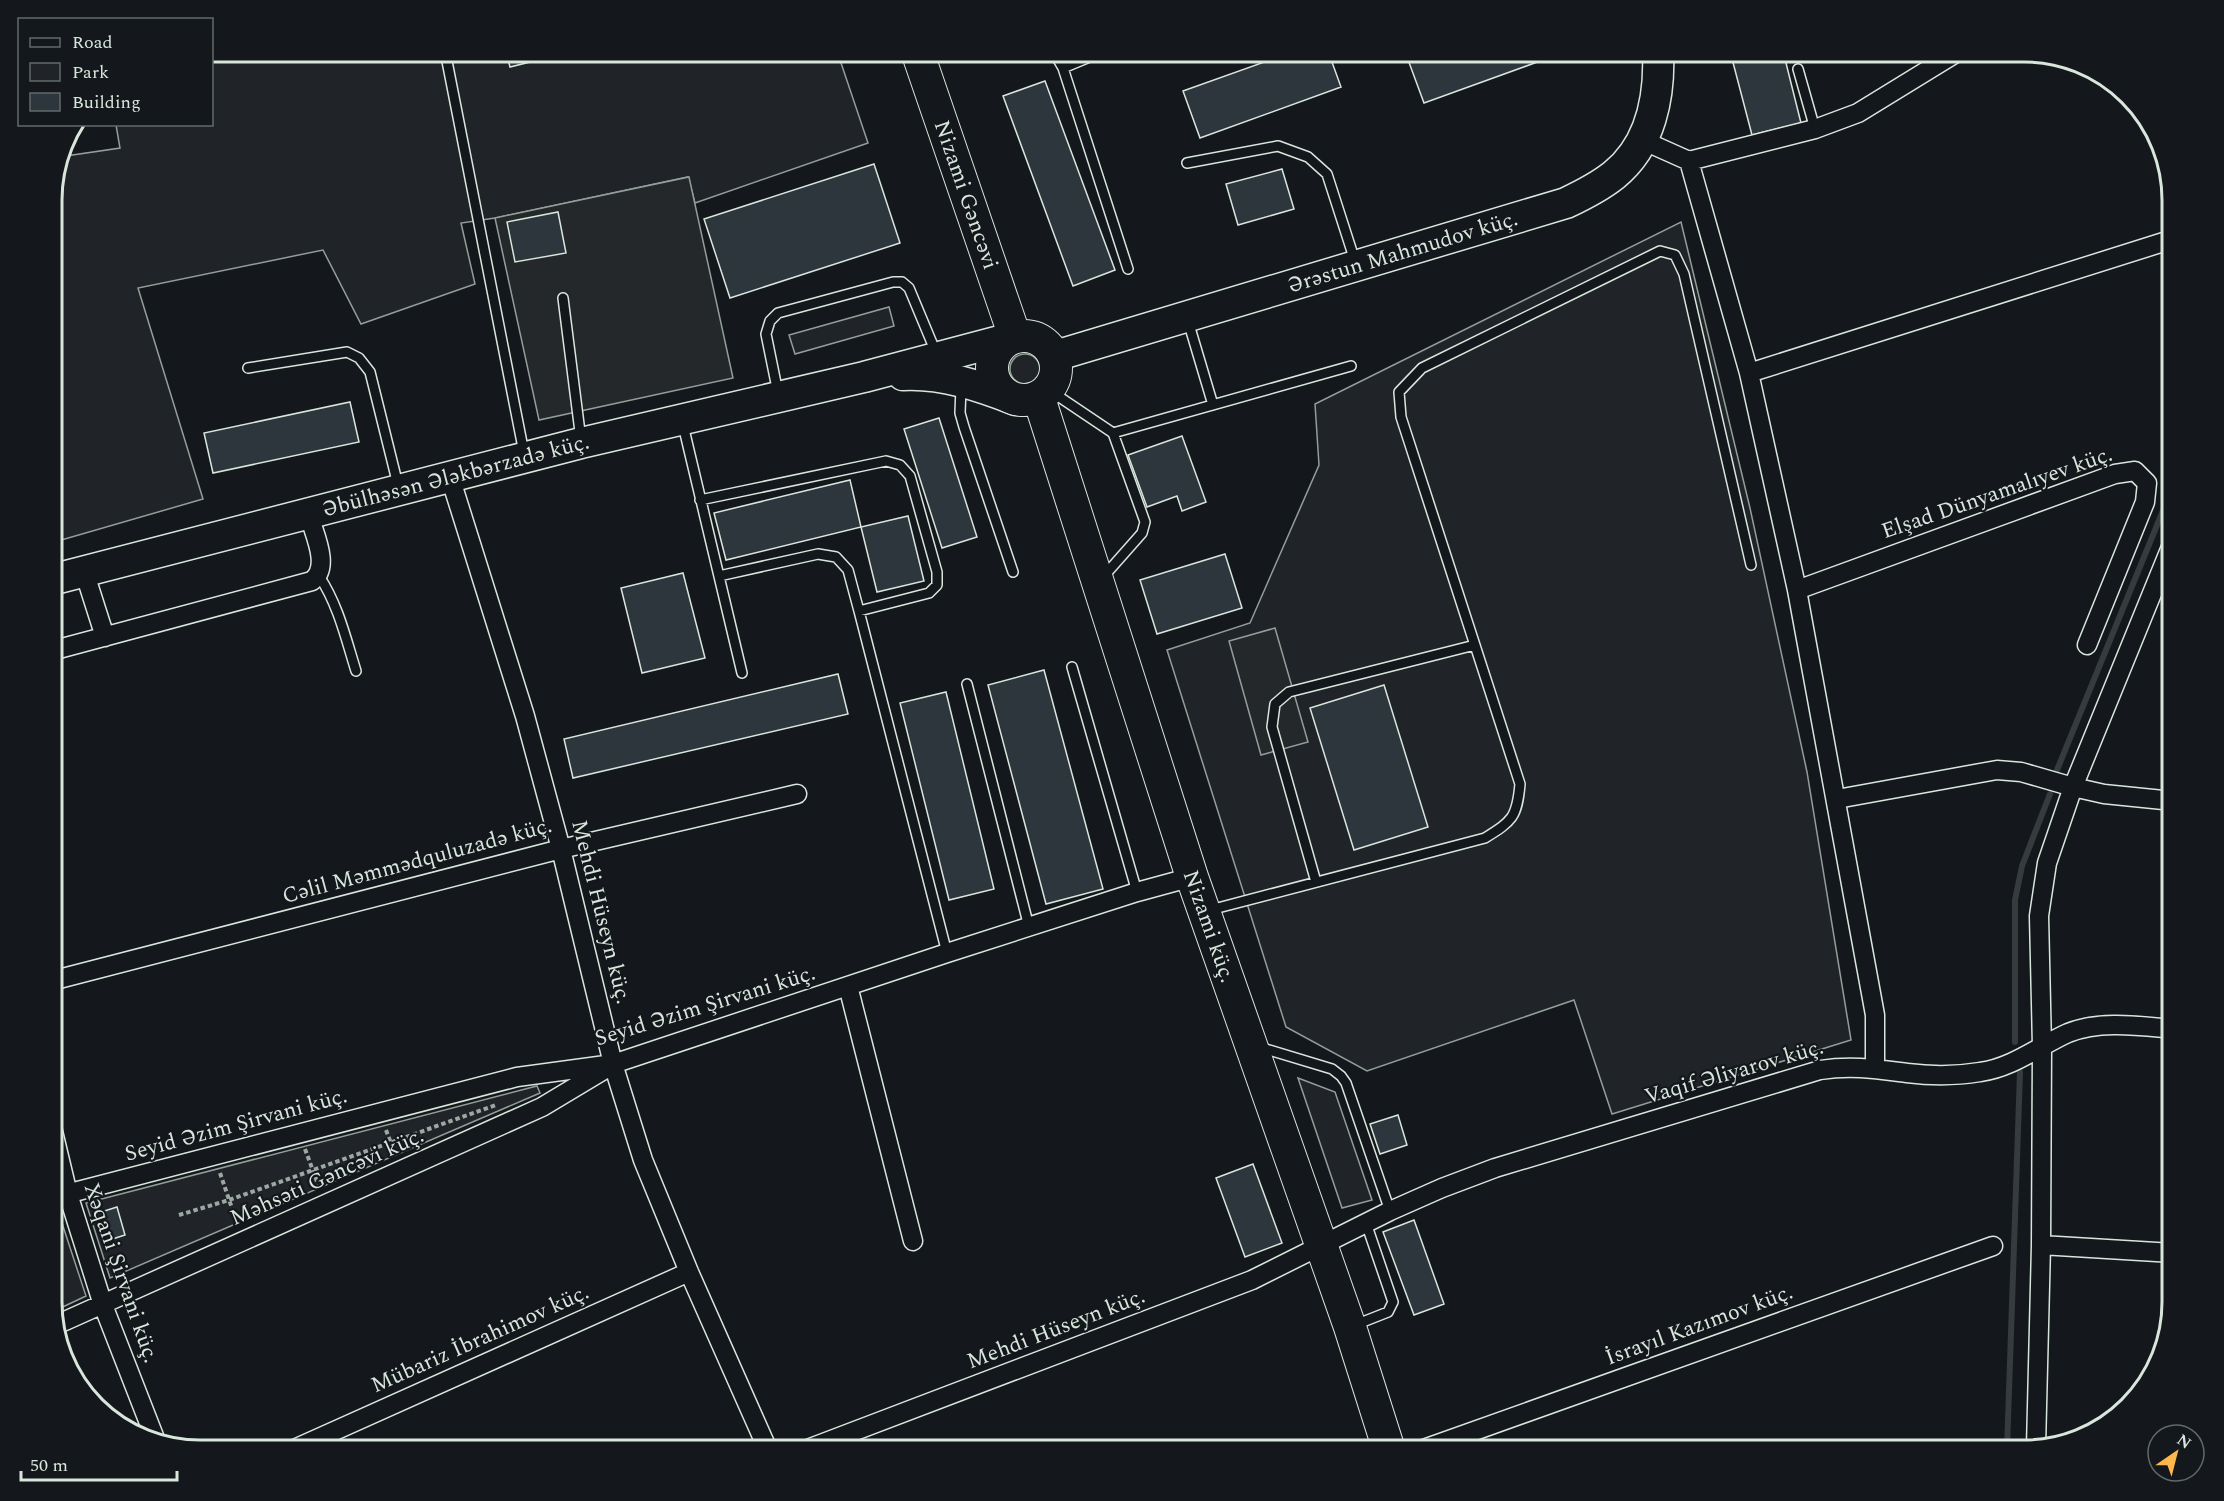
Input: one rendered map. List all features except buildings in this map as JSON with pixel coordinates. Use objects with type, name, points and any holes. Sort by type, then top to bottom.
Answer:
[{"type":"highway","name":"Nizami Gəncəvi","points":[[921,62],[1015,337]]},
{"type":"highway","points":[[1027,336],[1039,339],[1055,356],[1057,368],[1055,380],[1034,396],[1005,395],[996,386],[992,375],[992,363],[996,351],[1004,342],[1015,337],[1027,336]]},
{"type":"highway","name":"Nizami küç.","points":[[1034,396],[1098,582],[1192,877],[1350,1327],[1386,1440]]},
{"type":"main road","name":"Ərəstun Mahmudov küç.","points":[[1055,356],[1566,203],[1594,189],[1616,173],[1642,141],[1652,117],[1657,94],[1658,62]]},
{"type":"main road","points":[[864,377],[1015,337]]},
{"type":"main road","points":[[864,377],[916,374],[1034,396]]},
{"type":"main road","name":"Əbülhəsən Ələkbərzadə küç.","points":[[62,577],[581,443],[864,377]]},
{"type":"street","points":[[1642,141],[1689,161],[1815,129],[1858,113],[1941,62]]},
{"type":"street","points":[[1689,161],[1749,373],[1797,590],[1875,1015],[1875,1068]]},
{"type":"street","points":[[1749,373],[2163,242]]},
{"type":"street","name":"Elşad Dünyamalıyev küç.","points":[[1797,590],[2115,474],[2135,471],[2147,483],[2145,502],[2087,645]]},
{"type":"street","name":"Mehdi Hüseyn küç.","points":[[450,477],[525,716],[561,849],[613,1064],[643,1160],[689,1272],[764,1440]]},
{"type":"street","points":[[62,648],[312,581],[319,576],[322,564],[309,514]]},
{"type":"street","points":[[84,571],[105,637]]},
{"type":"street","points":[[2036,1439],[2041,1245],[2042,1047],[2039,916],[2047,863],[2073,788],[2163,584]]},
{"type":"street","points":[[1837,800],[1997,770],[2021,772],[2073,788],[2104,794],[2163,800]]},
{"type":"street","name":"Cəlil Məmmədquluzadə küç.","points":[[62,978],[561,849],[797,794]]},
{"type":"street","name":"Seyid Əzim Şirvani küç.","points":[[62,1195],[517,1077],[613,1064],[947,953],[1137,892],[1192,877]]},
{"type":"street","points":[[848,986],[913,1241]]},
{"type":"street","name":"Vaqif Əliyarov küç.","points":[[1321,1246],[1390,1211],[1496,1167],[1820,1070],[1845,1066],[1909,1074],[1951,1076],[1995,1070],[2069,1033],[2092,1026],[2163,1029]]},
{"type":"street","name":"Məhsəti Gəncəvi küç.","points":[[63,1322],[542,1107],[613,1064]]},
{"type":"street","name":"Xəqani Şirvani küç.","points":[[62,1201],[152,1431]]},
{"type":"street","points":[[2041,1245],[2163,1251]]},
{"type":"street","name":"Mehdi Hüseyn küç.","points":[[831,1440],[1252,1280],[1321,1246]]},
{"type":"street","name":"İsrayıl Kazımov küç.","points":[[1449,1440],[1993,1246]]},
{"type":"street","name":"Mübariz İbrahimov küç.","points":[[314,1440],[689,1272]]},
{"type":"lane","points":[[447,62],[525,458]]},
{"type":"lane","points":[[1059,62],[1128,269]]},
{"type":"lane","points":[[1063,68],[1077,62]]},
{"type":"lane","points":[[1798,69],[1815,129]]},
{"type":"lane","points":[[1187,163],[1278,146],[1308,157],[1327,174],[1356,266]]},
{"type":"lane","points":[[1204,912],[1485,838],[1507,824],[1518,807],[1520,784],[1401,417],[1400,392],[1422,368],[1660,251],[1675,255],[1684,274],[1751,565]]},
{"type":"lane","points":[[778,396],[766,334],[770,321],[778,313],[893,282],[902,282],[909,288],[938,357]]},
{"type":"lane","points":[[563,298],[581,443]]},
{"type":"lane","points":[[1186,317],[1213,405]]},
{"type":"lane","points":[[248,368],[347,352],[359,358],[370,372],[400,490]]},
{"type":"lane","points":[[1034,396],[1113,433],[1351,366]]},
{"type":"lane","points":[[961,381],[960,413],[1013,572]]},
{"type":"lane","points":[[682,420],[742,673]]},
{"type":"lane","points":[[1098,582],[1142,533],[1145,522],[1113,433]]},
{"type":"lane","points":[[700,500],[886,462],[900,465],[910,476],[937,572],[937,585],[929,593],[859,611]]},
{"type":"lane","points":[[719,576],[818,554],[836,557],[848,570],[947,953]]},
{"type":"lane","points":[[319,576],[337,612],[356,671]]},
{"type":"lane","points":[[1316,882],[1272,727],[1275,705],[1289,692],[1475,645]]},
{"type":"lane","points":[[1072,667],[1137,892]]},
{"type":"lane","points":[[968,684],[1029,927]]},
{"type":"lane","points":[[1251,1045],[1332,1069],[1341,1076],[1346,1083],[1390,1211]]},
{"type":"lane","points":[[1350,1327],[1388,1312],[1393,1302],[1366,1223]]},
{"type":"path","points":[[179,1215],[229,1200],[497,1104]]},
{"type":"path","points":[[384,1126],[396,1155]]},
{"type":"path","points":[[304,1146],[320,1187]]},
{"type":"path","points":[[219,1169],[237,1223]]},
{"type":"green space","points":[[213,62],[841,62],[868,143],[695,203],[688,177],[495,218],[461,223],[475,284],[361,324],[323,250],[138,288],[203,499],[62,540],[63,181],[69,156],[120,148],[116,126],[213,126]]},
{"type":"green space","points":[[1681,222],[1750,508],[1807,772],[1851,1040],[1612,1114],[1574,1000],[1367,1071],[1286,1027],[1167,650],[1250,623],[1319,465],[1315,404]]},
{"type":"green space","points":[[889,307],[894,326],[795,354],[789,335]]},
{"type":"green space","points":[[1025,354],[1036,358],[1040,369],[1036,380],[1025,384],[1014,380],[1010,369],[1014,358]]},
{"type":"green space","points":[[1298,1078],[1335,1092],[1372,1200],[1342,1208]]},
{"type":"green space","points":[[537,1086],[540,1093],[110,1278],[86,1203]]},
{"type":"green space","points":[[62,1223],[86,1296],[62,1307]]},
{"type":"shaded area","points":[[689,177],[733,378],[539,420],[495,218]]},
{"type":"shaded area","points":[[1275,628],[1308,742],[1261,755],[1229,641]]},
{"type":"waterway","points":[[2057,770],[2163,510]]},
{"type":"waterway","points":[[2015,1042],[2015,900],[2022,866],[2050,794]]},
{"type":"waterway","points":[[2007,1440],[2020,1072]]}]
